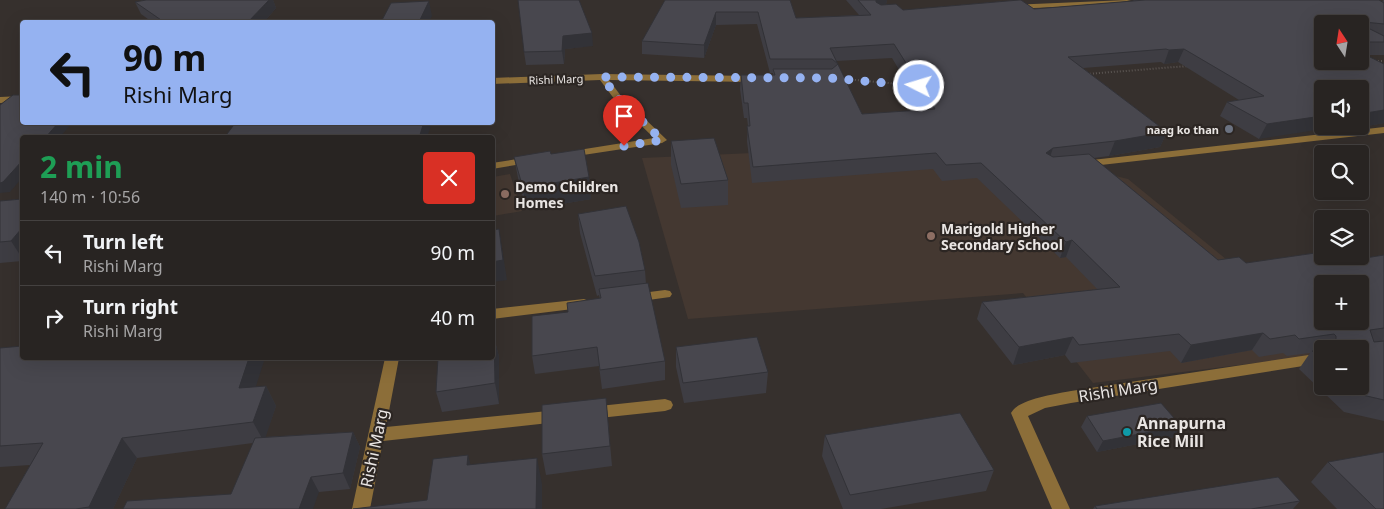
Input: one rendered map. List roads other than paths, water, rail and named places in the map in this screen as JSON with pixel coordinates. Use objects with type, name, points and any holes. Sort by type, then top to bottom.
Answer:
[{"type":"street","points":[[1008,7],[1138,1]]},
{"type":"street","points":[[602,77],[764,78]]},
{"type":"street","name":"Rishi Marg","points":[[495,81],[602,77],[618,98],[662,140],[558,156]]},
{"type":"street","points":[[0,100],[20,99]]},
{"type":"street","points":[[1067,166],[1384,130]]},
{"type":"street","points":[[495,166],[540,158]]},
{"type":"street","points":[[618,300],[665,294]]},
{"type":"street","points":[[495,314],[599,302]]},
{"type":"street","name":"Rishi Marg","points":[[1061,509],[1019,413],[1042,403],[1072,397],[1314,359]]},
{"type":"street","name":"Rishi Marg","points":[[361,509],[392,360]]},
{"type":"street","points":[[376,435],[665,405]]},
{"type":"place","name":"naag ko than","points":[[1229,129]]},
{"type":"place","name":"Demo Children Homes","points":[[505,194]]},
{"type":"place","name":"Marigold Higher Secondary School","points":[[931,236]]},
{"type":"place","name":"Annapurna Rice Mill","points":[[1127,432]]}]
